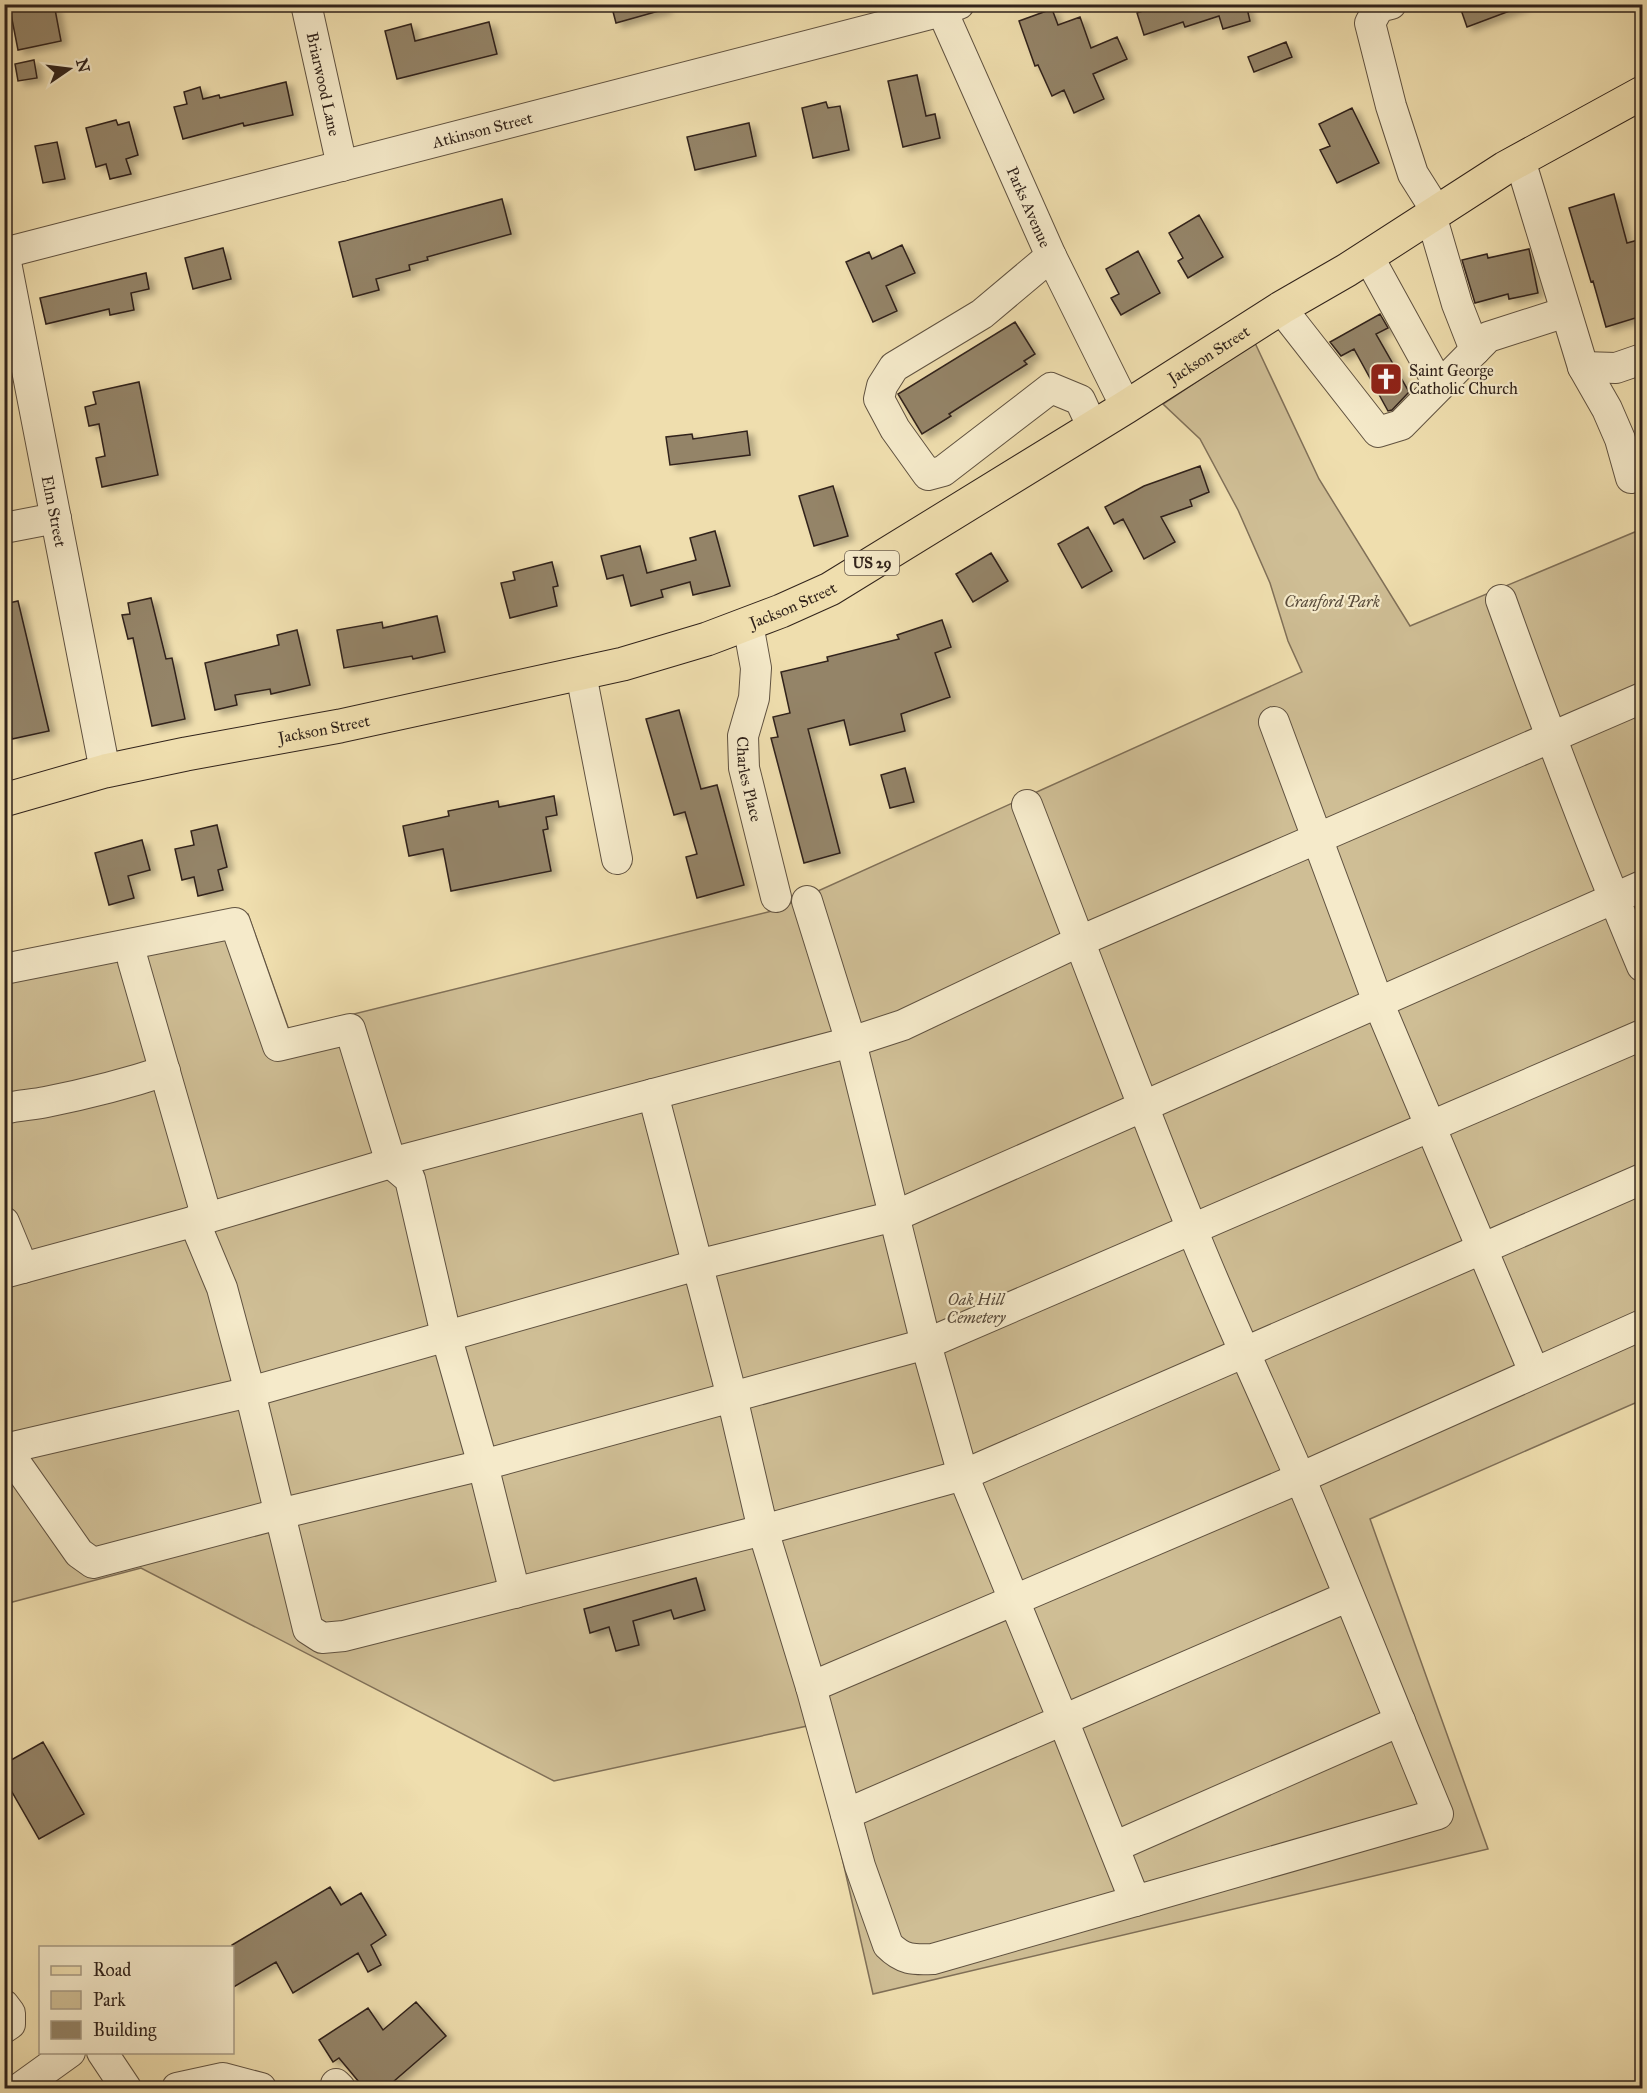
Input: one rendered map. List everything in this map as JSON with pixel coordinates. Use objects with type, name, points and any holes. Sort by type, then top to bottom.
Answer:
[{"type":"main road","name":"Jackson Street","points":[[4,800],[105,771],[340,726],[581,674],[666,652],[748,624],[830,589],[1520,160],[1642,93]]},
{"type":"street","name":"Briarwood Lane","points":[[306,4],[342,166]]},
{"type":"street","points":[[1390,4],[1379,8],[1370,23],[1391,106],[1413,174],[1434,214],[1457,304],[1475,350]]},
{"type":"street","name":"Atkinson Street","points":[[5,252],[946,7]]},
{"type":"street","name":"Parks Avenue","points":[[946,7],[1051,255],[1126,406]]},
{"type":"street","points":[[1520,160],[1583,367],[1607,409],[1620,439],[1631,478],[1642,475]]},
{"type":"street","name":"Elm Street","points":[[5,252],[105,771]]},
{"type":"street","points":[[1051,255],[982,314],[894,367],[882,386],[879,399],[894,429],[928,475],[943,471],[1051,388],[1080,400],[1092,426]]},
{"type":"street","points":[[1368,256],[1439,385]]},
{"type":"street","points":[[1281,308],[1378,432],[1401,425],[1488,338],[1566,312]]},
{"type":"street","points":[[1583,367],[1616,368],[1642,359]]},
{"type":"street","points":[[4,528],[56,518]]},
{"type":"street","points":[[1501,600],[1551,738],[1642,966]]},
{"type":"street","name":"Charles Place","points":[[748,624],[756,668],[754,698],[743,736],[744,768],[776,897]]},
{"type":"street","points":[[581,674],[617,860]]},
{"type":"street","points":[[4,1222],[14,1270],[200,1220],[391,1163],[851,1042],[903,1025],[1080,941],[1642,698]]},
{"type":"street","points":[[1274,722],[1378,1002],[1534,1372]]},
{"type":"street","points":[[653,1094],[732,1397],[763,1530],[811,1688],[860,1866],[888,1945],[897,1954],[913,1960],[933,1959],[1438,1814],[1300,1478],[1244,1354],[1192,1230],[1028,806]]},
{"type":"street","points":[[1642,886],[895,1215],[697,1265],[250,1392],[5,1449],[79,1553],[93,1563],[279,1514],[483,1465],[926,1344],[1642,1035]]},
{"type":"street","points":[[807,901],[851,1042],[926,1344],[963,1475],[1135,1901]]},
{"type":"street","points":[[4,969],[235,922],[278,1046],[350,1029],[391,1163],[410,1179],[446,1335],[483,1465],[515,1593]]},
{"type":"street","points":[[133,962],[165,1071],[200,1220],[222,1288],[250,1392],[308,1629],[322,1638],[344,1636],[763,1530],[963,1475],[1642,1179]]},
{"type":"street","points":[[4,1109],[17,1105],[44,1103],[128,1083],[165,1071]]},
{"type":"street","points":[[811,1688],[1300,1478],[1642,1325]]},
{"type":"street","points":[[846,1814],[1348,1596]]},
{"type":"street","points":[[1114,1847],[1400,1721]]},
{"type":"street","points":[[4,2005],[10,2013],[10,2024],[4,2028]]},
{"type":"street","points":[[20,2088],[67,2054]]},
{"type":"street","points":[[103,2054],[126,2088]]},
{"type":"street","points":[[177,2088],[223,2078],[261,2088]]},
{"type":"green space","name":"Oak Hill Cemetery","points":[[1255,343],[1319,479],[1410,626],[1642,529],[1642,1400],[1370,1519],[1488,1849],[873,1994],[812,1725],[554,1781],[141,1568],[5,1604],[5,961],[248,914],[289,1030],[776,910],[1302,672],[1288,641],[1270,583],[1238,510],[1200,439],[1163,404]]},
{"type":"building","points":[[9,4],[54,4],[61,41],[18,50]]},
{"type":"building","points":[[611,4],[665,4],[666,9],[616,23]]},
{"type":"building","points":[[1153,4],[1246,4],[1250,21],[1223,29],[1219,16],[1185,27],[1183,22],[1144,35],[1137,13],[1154,7]]},
{"type":"building","points":[[1459,4],[1523,4],[1523,6],[1467,27]]},
{"type":"building","points":[[1052,9],[1058,25],[1080,17],[1091,48],[1117,37],[1127,59],[1093,74],[1104,99],[1074,113],[1064,90],[1052,96],[1038,65],[1035,66],[1019,21]]},
{"type":"building","points":[[489,22],[497,54],[397,79],[385,31],[411,24],[415,41]]},
{"type":"building","points":[[1286,42],[1292,57],[1254,72],[1248,57]]},
{"type":"building","points":[[34,60],[37,78],[18,81],[15,64]]},
{"type":"building","points":[[917,75],[926,116],[935,114],[940,138],[903,147],[888,81]]},
{"type":"building","points":[[286,82],[293,115],[244,126],[243,123],[183,139],[174,107],[187,104],[184,92],[200,87],[203,99],[219,95],[220,98]]},
{"type":"building","points":[[826,102],[828,108],[840,106],[849,150],[813,158],[802,108]]},
{"type":"building","points":[[1352,108],[1379,163],[1337,183],[1320,150],[1330,146],[1319,124]]},
{"type":"building","points":[[116,120],[118,125],[129,122],[138,155],[126,159],[131,174],[110,179],[106,164],[96,167],[86,128]]},
{"type":"building","points":[[749,123],[756,156],[695,170],[687,137]]},
{"type":"building","points":[[57,142],[65,179],[43,183],[35,146]]},
{"type":"building","points":[[1614,194],[1627,243],[1638,240],[1639,244],[1642,243],[1642,316],[1606,327],[1569,208]]},
{"type":"building","points":[[502,199],[511,234],[427,257],[428,260],[409,265],[410,270],[376,279],[379,290],[353,297],[339,242]]},
{"type":"building","points":[[1199,215],[1223,257],[1188,278],[1178,261],[1183,258],[1169,233]]},
{"type":"building","points":[[902,245],[915,273],[886,286],[897,311],[873,322],[846,262],[869,252],[872,259]]},
{"type":"building","points":[[223,248],[231,279],[193,289],[185,258]]},
{"type":"building","points":[[1529,249],[1538,293],[1509,299],[1508,294],[1475,303],[1462,260],[1487,254],[1488,258]]},
{"type":"building","points":[[1138,251],[1160,293],[1121,315],[1111,298],[1119,294],[1106,269]]},
{"type":"building","points":[[146,273],[149,289],[131,293],[134,310],[110,315],[109,309],[46,324],[40,298]]},
{"type":"building","name":"Saint George Catholic Church","points":[[1380,314],[1388,328],[1376,334],[1409,392],[1392,410],[1388,411],[1354,349],[1341,356],[1330,342]]},
{"type":"building","points":[[1015,322],[1035,354],[1024,361],[1027,364],[922,434],[898,394]]},
{"type":"building","points":[[139,382],[158,475],[102,487],[96,458],[105,456],[99,424],[89,426],[85,407],[96,404],[93,392]]},
{"type":"building","points":[[747,431],[750,455],[670,465],[666,437],[692,434],[693,439]]},
{"type":"building","points":[[1200,466],[1209,492],[1190,500],[1192,506],[1161,517],[1175,542],[1144,559],[1123,519],[1114,524],[1105,507],[1144,486]]},
{"type":"building","points":[[833,486],[848,536],[814,546],[799,496]]},
{"type":"building","points":[[1088,527],[1112,571],[1082,588],[1058,544]]},
{"type":"building","points":[[715,531],[730,586],[693,595],[690,582],[661,590],[663,597],[631,606],[623,575],[607,579],[601,556],[640,546],[647,573],[696,560],[690,538]]},
{"type":"building","points":[[991,553],[1008,581],[973,602],[956,574]]},
{"type":"building","points":[[552,562],[558,586],[553,587],[557,606],[510,618],[501,583],[515,580],[513,572]]},
{"type":"building","points":[[151,598],[166,659],[172,658],[185,719],[152,726],[133,638],[128,639],[122,615],[130,614],[128,603]]},
{"type":"building","points":[[18,601],[49,731],[12,739],[4,704],[4,604]]},
{"type":"building","points":[[437,616],[445,652],[413,659],[412,656],[344,668],[337,630],[382,622],[383,628]]},
{"type":"building","points":[[942,620],[951,647],[935,653],[950,697],[901,714],[905,731],[850,745],[844,720],[808,729],[840,853],[804,863],[771,738],[778,737],[773,717],[790,713],[781,672],[828,661],[827,657],[899,639],[897,635]]},
{"type":"building","points":[[297,630],[310,685],[271,694],[270,689],[235,695],[237,705],[215,710],[205,663],[279,645],[277,635]]},
{"type":"building","points":[[679,710],[701,789],[717,785],[744,885],[697,898],[686,857],[697,854],[685,812],[674,815],[646,719]]},
{"type":"building","points":[[905,768],[914,802],[890,808],[881,775]]},
{"type":"building","points":[[554,796],[557,815],[546,817],[548,829],[543,830],[551,871],[451,891],[443,849],[409,856],[403,826],[449,816],[448,811],[498,801],[499,807]]},
{"type":"building","points":[[217,825],[227,867],[218,870],[223,890],[198,896],[194,877],[182,880],[175,849],[194,845],[191,831]]},
{"type":"building","points":[[142,840],[150,870],[128,876],[134,898],[109,905],[95,853]]},
{"type":"building","points":[[696,1578],[705,1610],[674,1619],[671,1610],[633,1621],[639,1645],[616,1651],[609,1627],[590,1633],[584,1609]]},
{"type":"building","points":[[43,1742],[84,1814],[39,1839],[4,1778],[4,1764]]},
{"type":"building","points":[[330,1887],[341,1905],[361,1893],[386,1935],[371,1945],[381,1965],[368,1972],[358,1953],[293,1993],[276,1962],[234,1987],[234,1946],[232,1945]]},
{"type":"building","points":[[416,2002],[446,2036],[386,2088],[364,2088],[339,2058],[333,2062],[319,2040],[368,2008],[383,2030]]},
{"type":"place","name":"Saint George Catholic Church","points":[[1386,379]]},
{"type":"park label","name":"Cranford Park","points":[[1332,601]]}]
